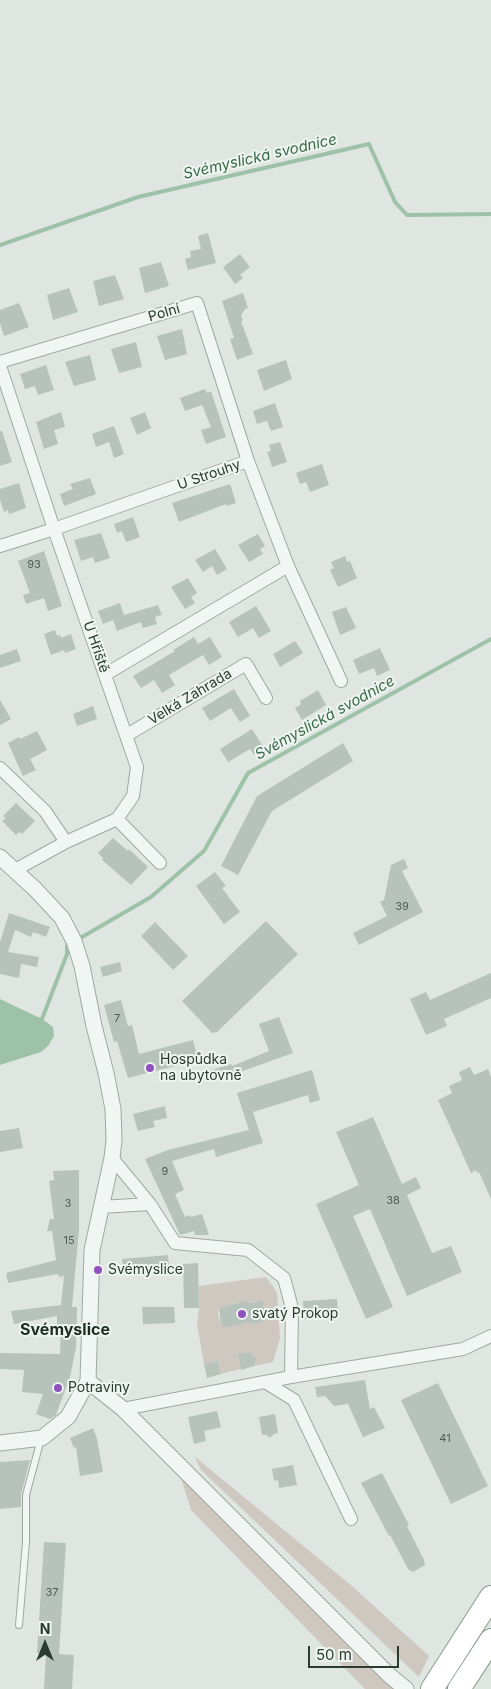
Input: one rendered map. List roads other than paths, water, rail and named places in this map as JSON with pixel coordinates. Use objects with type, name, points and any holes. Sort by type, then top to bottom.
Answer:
[{"type":"highway","points":[[432,1689],[491,1597]]},
{"type":"highway","points":[[459,1689],[491,1640]]},
{"type":"street","name":"Polní","points":[[0,362],[197,303],[248,461]]},
{"type":"street","name":"U Hřiště","points":[[0,366],[54,529],[137,767],[133,796],[117,819]]},
{"type":"street","name":"U Strouhy","points":[[0,546],[248,461],[288,566],[341,681]]},
{"type":"street","points":[[106,674],[288,566]]},
{"type":"street","name":"Velká Zahrada","points":[[127,735],[246,664],[266,698]]},
{"type":"street","points":[[0,768],[45,811],[66,842]]},
{"type":"street","points":[[15,870],[66,842],[117,819],[160,863]]},
{"type":"street","points":[[0,857],[35,889],[62,918],[74,941],[82,966],[113,1109],[114,1140],[112,1158],[92,1250],[88,1381],[68,1417],[42,1438],[0,1443]]},
{"type":"street","points":[[112,1158],[150,1204],[175,1243],[248,1250],[284,1278],[292,1308],[291,1377]]},
{"type":"street","points":[[100,1207],[150,1204]]},
{"type":"street","points":[[123,1409],[291,1377],[463,1349],[491,1336]]},
{"type":"street","points":[[88,1381],[123,1409],[389,1675],[406,1689]]},
{"type":"street","points":[[265,1382],[294,1400],[351,1519]]},
{"type":"lane","points":[[19,1626],[26,1542],[26,1495],[42,1438]]},
{"type":"waterway","name":"Svémyslická svodnice","points":[[0,245],[138,197],[369,144],[395,202],[407,215],[491,214]]},
{"type":"waterway","name":"Svémyslická svodnice","points":[[82,937],[151,897],[204,851],[248,773],[491,639]]},
{"type":"waterway","name":"Svémyslická svodnice","points":[[38,1020],[42,1019],[67,954],[67,945]]},
{"type":"place","name":"Hospůdka na ubytovně","points":[[150,1068]]},
{"type":"place","name":"Svémyslice","points":[[98,1270]]},
{"type":"place","name":"svatý Prokop","points":[[242,1314]]},
{"type":"place","name":"Potraviny","points":[[58,1388]]},
{"type":"district","name":"Svémyslice","points":[[65,1330]]}]
